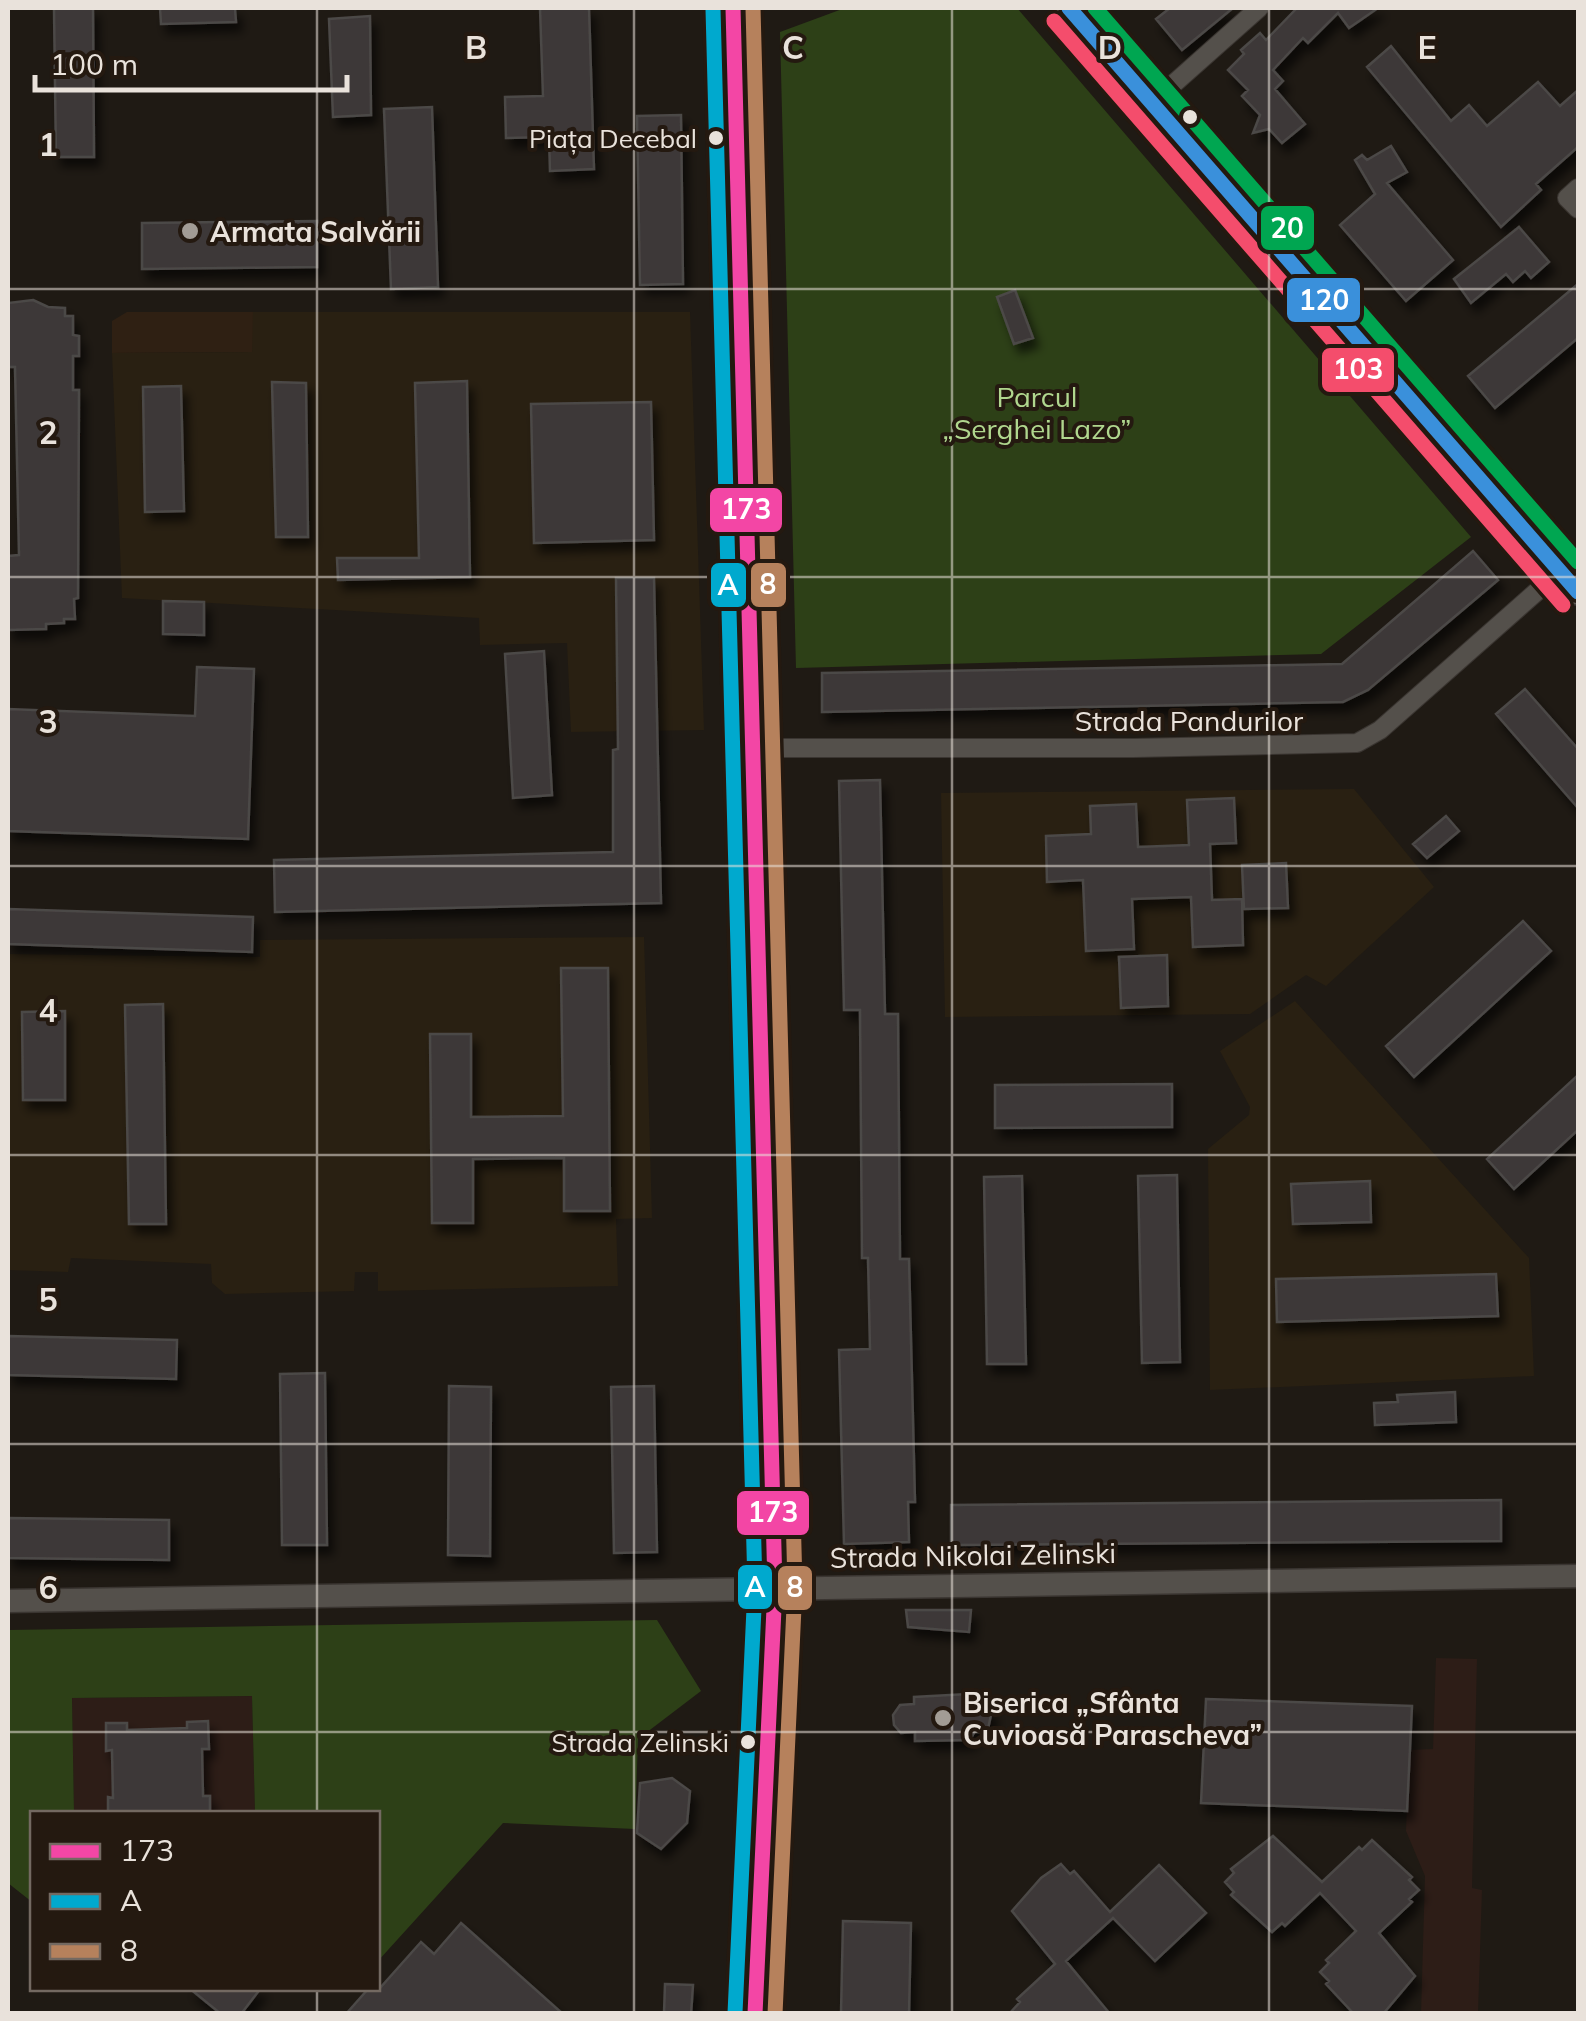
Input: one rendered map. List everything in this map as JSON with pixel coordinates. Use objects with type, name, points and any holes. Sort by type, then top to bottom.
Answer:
[{"type":"main road","points":[[733,8],[775,1587],[755,2014]]},
{"type":"main road","points":[[1069,8],[1578,592]]},
{"type":"street","points":[[1152,103],[1259,8]]},
{"type":"street","points":[[1578,188],[1568,198],[1578,209]]},
{"type":"street","name":"Strada Pandurilor","points":[[754,748],[1191,748],[1356,743],[1380,730],[1560,571]]},
{"type":"street","name":"Strada Nikolai Zelinski","points":[[8,1601],[1578,1576]]},
{"type":"shaded area","points":[[127,312],[253,312],[253,352],[112,353],[112,321]]},
{"type":"shaded area","points":[[253,312],[690,312],[704,730],[571,732],[567,643],[480,645],[479,618],[122,598],[112,353],[252,352]]},
{"type":"shaded area","points":[[1354,789],[1434,887],[1326,986],[1306,975],[1250,1014],[945,1017],[941,793]]},
{"type":"shaded area","points":[[644,937],[652,1218],[616,1219],[618,1286],[378,1291],[378,1272],[355,1272],[354,1291],[225,1294],[212,1283],[211,1264],[71,1258],[68,1272],[8,1270],[8,954],[260,957],[260,940]]},
{"type":"shaded area","points":[[1295,1001],[1529,1258],[1534,1376],[1210,1390],[1208,1149],[1249,1115],[1250,1107],[1220,1051]]},
{"type":"shaded area","points":[[1436,1658],[1477,1659],[1472,1888],[1482,1890],[1478,2013],[1421,2013],[1425,1876],[1406,1831],[1409,1750],[1433,1749]]},
{"type":"shaded area","points":[[252,1696],[255,1811],[74,1811],[72,1698]]},
{"type":"green space","name":"Parcul „Serghei Lazo”","points":[[845,8],[1017,8],[1471,537],[1321,654],[796,668],[780,32]]},
{"type":"green space","points":[[657,1620],[701,1691],[638,1739],[635,1829],[503,1823],[380,1959],[380,1811],[255,1811],[252,1696],[72,1698],[74,1811],[30,1811],[30,1900],[8,1883],[8,1630]]},
{"type":"building","points":[[54,8],[93,8],[94,157],[56,157]]},
{"type":"building","points":[[160,8],[235,8],[236,22],[161,24]]},
{"type":"building","points":[[540,8],[589,8],[594,169],[550,171],[549,137],[506,138],[505,97],[543,96]]},
{"type":"building","points":[[1170,8],[1233,8],[1182,50],[1156,19]]},
{"type":"building","points":[[1297,8],[1378,8],[1349,28],[1338,13],[1308,43],[1303,38],[1273,70],[1283,81],[1275,89],[1305,124],[1282,143],[1269,129],[1253,133],[1260,115],[1242,96],[1248,90],[1228,70],[1244,54],[1241,50],[1260,33],[1266,40]]},
{"type":"building","points":[[370,16],[371,115],[333,117],[329,19]]},
{"type":"building","points":[[1391,46],[1451,121],[1469,105],[1487,126],[1538,82],[1560,106],[1578,90],[1578,147],[1536,184],[1541,190],[1501,227],[1367,67]]},
{"type":"building","points":[[432,107],[438,287],[391,289],[384,109]]},
{"type":"building","points":[[681,115],[683,284],[640,285],[637,116]]},
{"type":"building","points":[[1391,146],[1407,172],[1387,183],[1453,260],[1406,301],[1340,225],[1375,194],[1355,160],[1362,155],[1367,160]]},
{"type":"building","points":[[317,221],[317,267],[142,269],[142,223]]},
{"type":"building","points":[[1519,227],[1549,262],[1531,278],[1525,271],[1513,282],[1506,274],[1471,303],[1454,279]]},
{"type":"building","points":[[1578,284],[1578,338],[1495,408],[1468,376]]},
{"type":"building","points":[[1015,290],[1033,338],[1014,344],[997,297]]},
{"type":"building","points":[[33,300],[48,307],[65,308],[65,316],[73,316],[73,335],[79,336],[79,356],[73,356],[73,390],[79,390],[78,598],[74,599],[75,619],[46,624],[46,629],[8,630],[8,556],[19,555],[15,367],[8,367],[8,303]]},
{"type":"building","points":[[467,381],[470,577],[338,580],[337,558],[419,558],[415,383]]},
{"type":"building","points":[[272,382],[306,383],[308,537],[276,537]]},
{"type":"building","points":[[181,386],[184,511],[145,512],[143,387]]},
{"type":"building","points":[[651,402],[654,540],[534,543],[531,404]]},
{"type":"building","points":[[1473,551],[1498,580],[1368,690],[1343,702],[822,712],[822,673],[1342,664]]},
{"type":"building","points":[[616,578],[654,578],[661,903],[275,912],[274,860],[613,852],[613,750],[618,749]]},
{"type":"building","points":[[163,601],[204,602],[204,635],[163,634]]},
{"type":"building","points":[[544,651],[552,795],[513,798],[505,654]]},
{"type":"building","points":[[197,667],[254,669],[248,839],[8,831],[8,709],[195,716]]},
{"type":"building","points":[[1525,689],[1578,749],[1578,808],[1496,714]]},
{"type":"building","points":[[880,780],[885,1014],[898,1014],[900,1259],[909,1259],[915,1502],[908,1502],[909,1542],[844,1544],[839,1350],[870,1349],[868,1258],[862,1258],[860,1010],[844,1010],[839,781]]},
{"type":"building","points":[[1234,798],[1236,843],[1210,844],[1212,900],[1242,899],[1243,945],[1193,947],[1191,897],[1132,899],[1134,949],[1086,951],[1083,880],[1047,882],[1046,836],[1091,834],[1090,806],[1136,804],[1138,847],[1189,845],[1187,800]]},
{"type":"building","points":[[1446,816],[1459,831],[1427,858],[1413,844]]},
{"type":"building","points":[[1286,863],[1288,908],[1244,909],[1242,865]]},
{"type":"building","points":[[8,909],[253,917],[252,952],[8,944]]},
{"type":"building","points":[[1523,921],[1551,951],[1414,1077],[1386,1046]]},
{"type":"building","points":[[1167,955],[1168,1006],[1121,1008],[1119,957]]},
{"type":"building","points":[[561,968],[608,968],[610,1211],[564,1211],[564,1158],[473,1159],[473,1223],[432,1223],[430,1034],[471,1034],[471,1117],[563,1116]]},
{"type":"building","points":[[163,1004],[166,1224],[129,1224],[125,1005]]},
{"type":"building","points":[[65,1011],[65,1100],[23,1100],[22,1012]]},
{"type":"building","points":[[1578,1075],[1578,1130],[1514,1189],[1487,1159]]},
{"type":"building","points":[[1172,1084],[1172,1127],[995,1128],[995,1085]]},
{"type":"building","points":[[1177,1175],[1180,1362],[1142,1363],[1138,1176]]},
{"type":"building","points":[[1022,1176],[1026,1364],[987,1364],[984,1177]]},
{"type":"building","points":[[1370,1181],[1371,1222],[1293,1224],[1291,1184]]},
{"type":"building","points":[[1496,1274],[1498,1316],[1277,1322],[1276,1279]]},
{"type":"building","points":[[8,1336],[177,1340],[176,1379],[8,1375]]},
{"type":"building","points":[[325,1373],[327,1545],[282,1545],[280,1374]]},
{"type":"building","points":[[449,1386],[491,1387],[490,1556],[448,1555]]},
{"type":"building","points":[[654,1386],[657,1552],[614,1553],[611,1387]]},
{"type":"building","points":[[1455,1392],[1456,1422],[1375,1425],[1374,1403],[1398,1402],[1397,1395]]},
{"type":"building","points":[[1501,1500],[1501,1541],[951,1545],[951,1505]]},
{"type":"building","points":[[8,1518],[169,1520],[169,1560],[8,1558]]},
{"type":"building","points":[[906,1610],[971,1610],[969,1632],[908,1627]]},
{"type":"building","name":"Biserica „Sfânta Cuvioasă Parascheva”","points":[[968,1694],[974,1704],[992,1710],[988,1729],[975,1731],[970,1740],[915,1741],[915,1732],[901,1733],[894,1725],[893,1715],[900,1705],[914,1704],[914,1697]]},
{"type":"building","points":[[1206,1699],[1412,1706],[1407,1811],[1201,1803]]},
{"type":"building","points":[[208,1721],[209,1749],[202,1749],[203,1796],[210,1796],[210,1811],[108,1811],[108,1797],[113,1798],[112,1750],[106,1751],[106,1723],[127,1723],[127,1730],[187,1728],[187,1722]]},
{"type":"building","points":[[672,1778],[690,1791],[687,1823],[661,1849],[637,1833],[640,1783]]},
{"type":"building","points":[[1273,1836],[1322,1882],[1359,1847],[1362,1850],[1372,1840],[1412,1877],[1409,1880],[1419,1890],[1409,1899],[1412,1902],[1379,1933],[1415,1976],[1383,2014],[1354,2014],[1326,1984],[1329,1981],[1320,1972],[1329,1963],[1326,1960],[1356,1931],[1320,1893],[1285,1926],[1282,1923],[1272,1932],[1231,1895],[1234,1892],[1225,1882],[1234,1873],[1231,1869]]},
{"type":"building","points":[[1061,1864],[1070,1874],[1074,1871],[1110,1912],[1159,1865],[1206,1913],[1155,1961],[1113,1918],[1066,1961],[1110,2014],[1009,2014],[1020,2002],[1017,1999],[1055,1964],[1012,1911],[1041,1878]]},
{"type":"building","points":[[843,1921],[911,1923],[909,2014],[841,2014]]},
{"type":"building","points":[[461,1923],[563,2014],[346,2014],[366,1991],[380,1991],[421,1942],[434,1954]]},
{"type":"building","points":[[665,1984],[693,1985],[691,2014],[664,2014]]},
{"type":"building","points":[[193,1991],[259,1991],[241,2014],[221,2014]]},
{"type":"transit line","name":"173","points":[[733,8],[775,1587],[755,2014]]},
{"type":"transit line","name":"8","points":[[753,8],[795,1586],[775,2014]]},
{"type":"transit line","name":"120","points":[[1069,8],[1578,592]]},
{"type":"transit line","name":"20","points":[[1095,8],[1578,562]]},
{"type":"transit line","name":"A","points":[[713,9],[755,1587],[735,2013]]},
{"type":"transit line","name":"103","points":[[1054,21],[1563,605]]},
{"type":"place","name":"Piața Decebal","points":[[716,138]]},
{"type":"place","name":"Armata Salvării","points":[[190,231]]},
{"type":"place","name":"Biserica „Sfânta Cuvioasă Parascheva”","points":[[943,1718]]},
{"type":"place","name":"Strada Zelinski","points":[[748,1742]]}]
